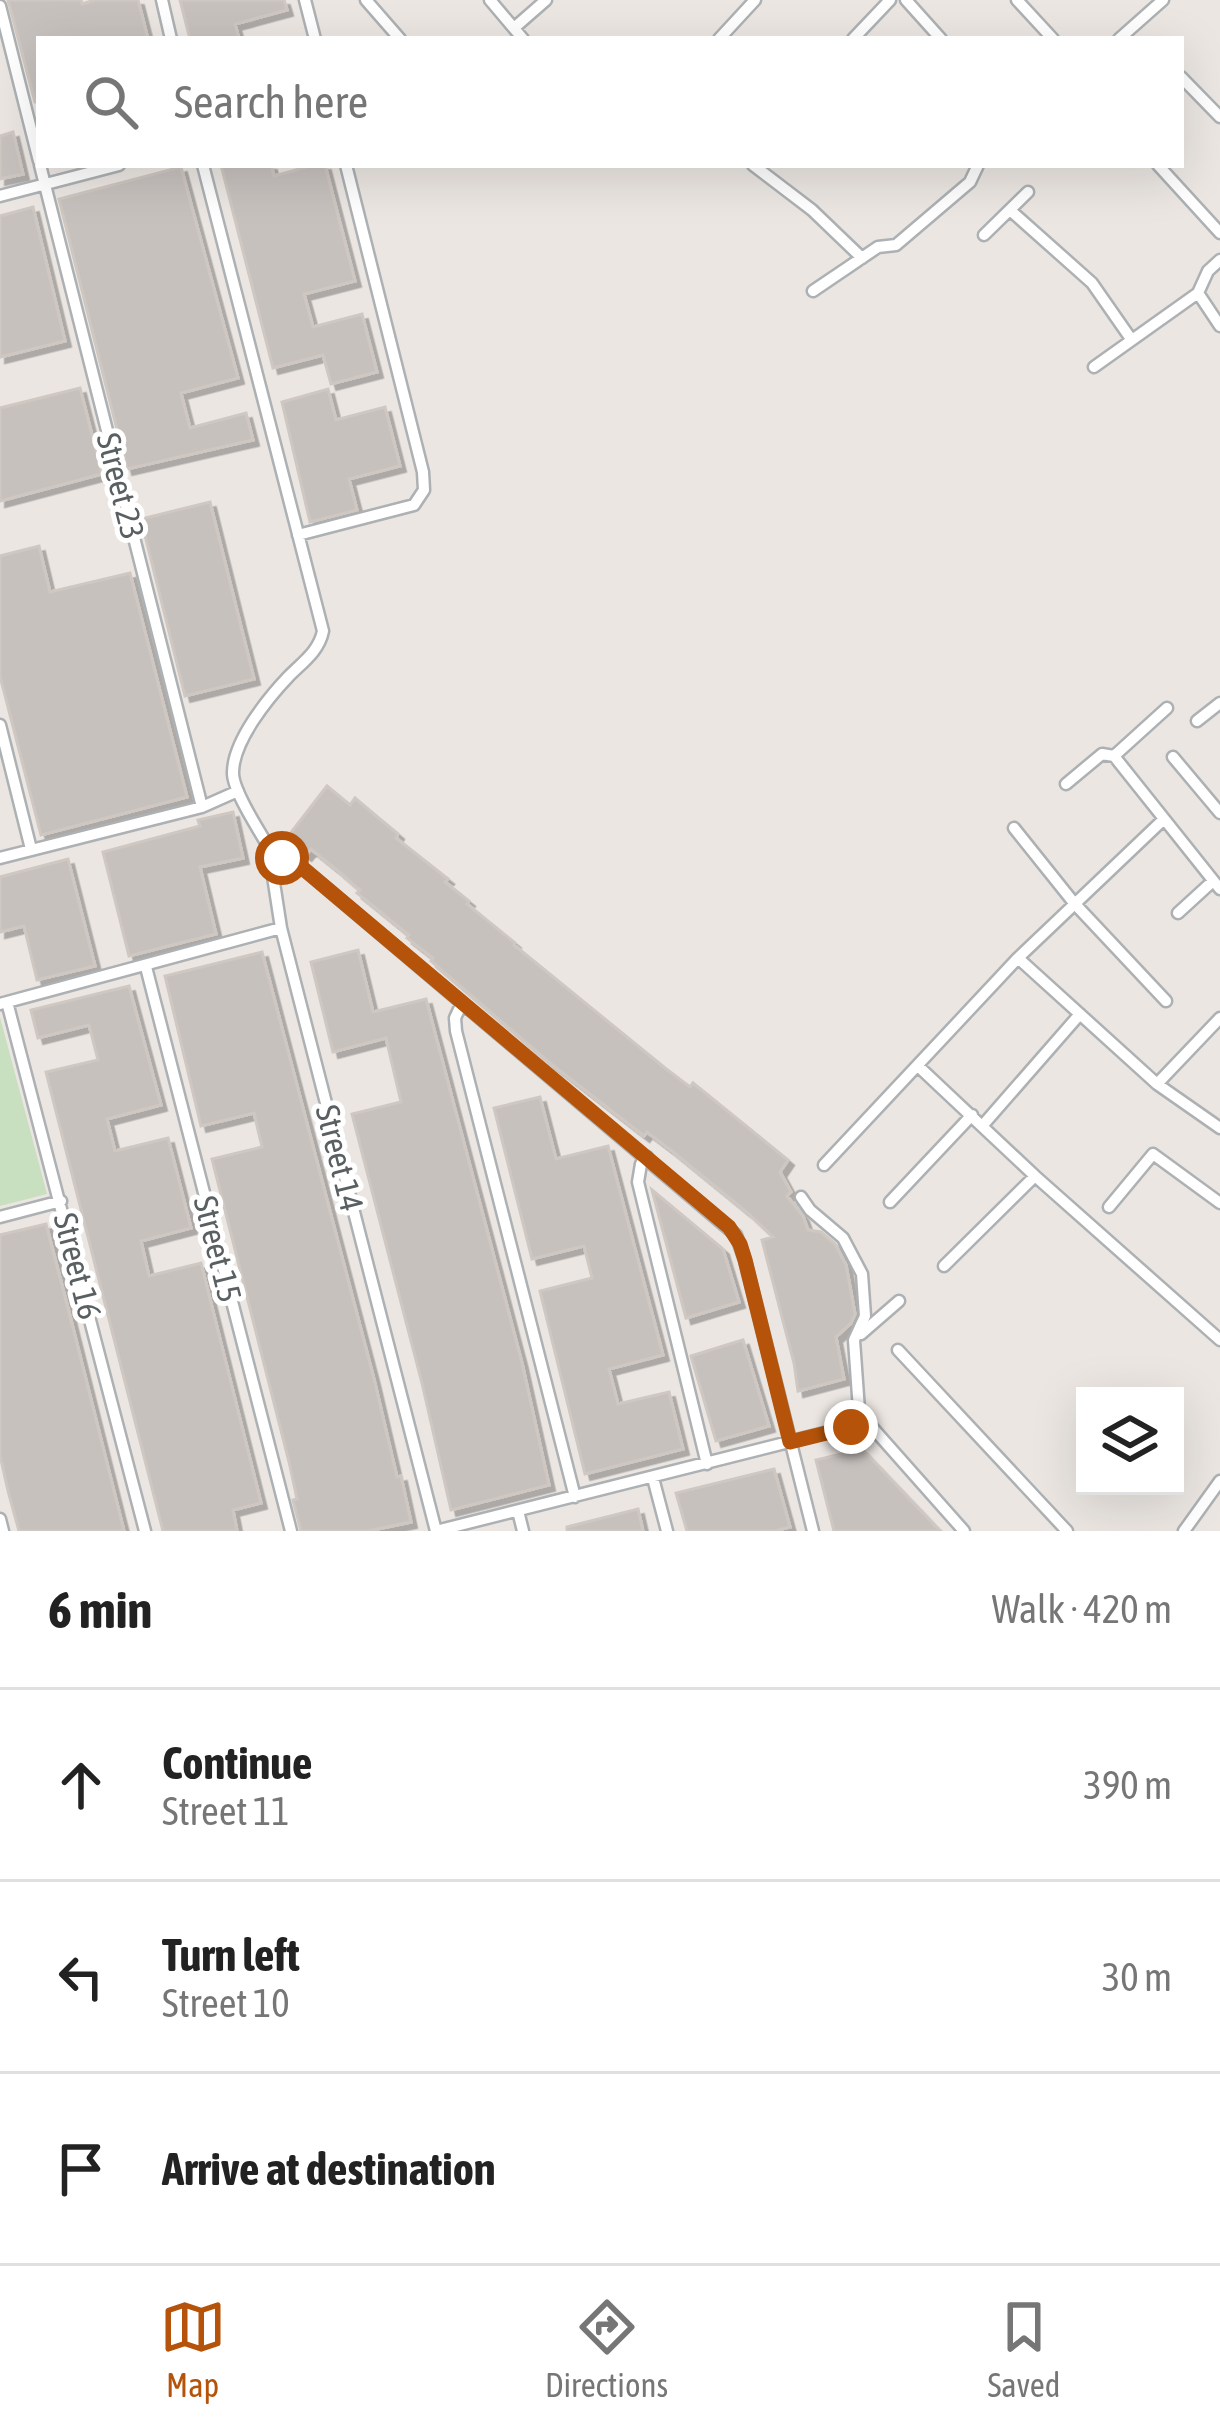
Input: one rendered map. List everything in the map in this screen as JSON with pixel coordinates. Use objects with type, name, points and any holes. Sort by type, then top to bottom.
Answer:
[{"type":"street","points":[[162,0],[170,36]]},
{"type":"street","points":[[366,0],[397,36]]},
{"type":"street","points":[[490,0],[521,36]]},
{"type":"street","points":[[514,28],[546,0]]},
{"type":"street","points":[[722,36],[755,0]]},
{"type":"street","points":[[856,36],[890,0]]},
{"type":"street","points":[[906,0],[938,36]]},
{"type":"street","points":[[1017,0],[1050,36]]},
{"type":"street","points":[[308,2],[314,36]]},
{"type":"street","points":[[1122,36],[1156,2]]},
{"type":"street","name":"Street 23","points":[[0,6],[36,151]]},
{"type":"street","points":[[1184,80],[1220,117]]},
{"type":"street","name":"Street 23","points":[[40,168],[202,807]]},
{"type":"street","points":[[0,196],[107,168]]},
{"type":"street","points":[[0,858],[202,807],[238,791],[233,769],[252,722],[322,639],[204,168]]},
{"type":"street","points":[[298,535],[415,505],[424,490],[347,168]]},
{"type":"street","points":[[758,168],[812,210],[862,258]]},
{"type":"street","points":[[813,291],[878,247],[896,245],[970,182],[977,168]]},
{"type":"street","points":[[1161,168],[1218,228]]},
{"type":"street","points":[[984,235],[1028,192]]},
{"type":"street","points":[[1010,210],[1092,283],[1131,339]]},
{"type":"street","points":[[1094,367],[1198,293],[1208,271],[1220,260]]},
{"type":"street","points":[[1198,293],[1220,326]]},
{"type":"street","points":[[1197,721],[1220,703]]},
{"type":"street","points":[[1114,756],[1167,708]]},
{"type":"street","points":[[0,725],[32,850]]},
{"type":"street","points":[[1066,784],[1102,754],[1114,756],[1217,885],[1178,913]]},
{"type":"street","points":[[1173,757],[1220,813]]},
{"type":"street","name":"Street 14","points":[[238,791],[276,860],[272,870],[281,928],[436,1531]]},
{"type":"street","points":[[824,1165],[1018,958],[1164,819]]},
{"type":"street","points":[[1014,828],[1074,903],[1166,1001]]},
{"type":"street","points":[[276,860],[299,865],[736,1234],[813,1531]]},
{"type":"street","points":[[4,1003],[281,928]]},
{"type":"street","points":[[1018,958],[1157,1084],[1220,1128]]},
{"type":"street","name":"Street 15","points":[[146,967],[291,1531]]},
{"type":"street","name":"Street 16","points":[[4,1003],[61,1202],[145,1531]]},
{"type":"street","points":[[462,1004],[455,1018],[456,1030],[575,1497]]},
{"type":"street","points":[[982,1125],[1080,1014]]},
{"type":"street","points":[[1157,1084],[1220,1018]]},
{"type":"street","points":[[918,1066],[1220,1340]]},
{"type":"street","points":[[890,1202],[972,1115]]},
{"type":"street","points":[[1109,1208],[1153,1154],[1220,1204]]},
{"type":"street","points":[[647,1157],[640,1164],[638,1182],[707,1464]]},
{"type":"street","points":[[944,1266],[1035,1176]]},
{"type":"street","points":[[801,1197],[843,1238],[862,1274],[865,1316],[854,1340],[860,1424]]},
{"type":"street","points":[[0,1217],[61,1202]]},
{"type":"street","points":[[854,1340],[898,1300]]},
{"type":"street","points":[[898,1350],[1067,1531]]},
{"type":"street","points":[[436,1531],[860,1424],[871,1426],[964,1531]]},
{"type":"street","points":[[653,1478],[667,1531]]},
{"type":"street","points":[[1184,1531],[1220,1480]]},
{"type":"street","points":[[518,1511],[524,1531]]},
{"type":"street","points":[[0,1519],[3,1531]]},
{"type":"green space","points":[[0,1017],[47,1194],[0,1206]]},
{"type":"building","points":[[8,0],[81,0],[82,4],[138,0],[147,36],[36,36],[35,102]]},
{"type":"building","points":[[180,0],[284,0],[287,10],[235,24],[238,36],[189,36]]},
{"type":"building","points":[[13,132],[23,174],[0,179],[0,136]]},
{"type":"building","points":[[181,168],[238,378],[181,393],[190,428],[246,413],[253,440],[127,469],[59,199]]},
{"type":"building","points":[[222,168],[272,168],[274,176],[326,168],[355,281],[304,294],[313,327],[362,314],[377,372],[331,384],[323,355],[273,368]]},
{"type":"building","points":[[33,207],[65,341],[0,357],[0,216]]},
{"type":"building","points":[[80,388],[102,474],[0,501],[0,408]]},
{"type":"building","points":[[328,389],[336,420],[385,407],[400,466],[349,479],[357,510],[310,522],[282,402]]},
{"type":"building","points":[[210,502],[254,679],[185,696],[141,519]]},
{"type":"building","points":[[39,546],[50,592],[130,573],[187,797],[41,835],[0,676],[0,556]]},
{"type":"building","points":[[327,786],[350,805],[355,798],[448,879],[445,882],[467,904],[514,945],[788,1160],[780,1172],[791,1192],[787,1196],[808,1230],[821,1232],[835,1244],[846,1265],[855,1314],[836,1337],[844,1379],[798,1391],[762,1240],[773,1237],[672,1151],[647,1132],[644,1136],[550,1063],[431,961],[337,870],[311,849],[306,855],[286,839]]},
{"type":"building","points":[[233,812],[243,858],[200,867],[216,934],[129,956],[103,852],[200,826],[198,820]]},
{"type":"building","points":[[68,859],[95,966],[37,980],[24,926],[0,932],[0,877]]},
{"type":"building","points":[[358,950],[373,1012],[426,999],[522,1363],[549,1485],[451,1510],[352,1114],[401,1102],[386,1038],[333,1052],[311,962]]},
{"type":"building","points":[[262,952],[411,1522],[368,1531],[301,1531],[290,1466],[212,1159],[262,1147],[254,1113],[201,1126],[165,976]]},
{"type":"building","points":[[129,986],[161,1105],[107,1119],[115,1151],[168,1138],[191,1228],[141,1241],[149,1276],[201,1263],[261,1503],[233,1510],[237,1531],[163,1531],[46,1072],[98,1060],[89,1025],[38,1038],[31,1010]]},
{"type":"building","points":[[540,1097],[556,1159],[608,1146],[663,1355],[609,1369],[618,1404],[669,1392],[683,1449],[585,1474],[540,1291],[592,1278],[584,1246],[532,1259],[494,1108]]},
{"type":"building","points":[[652,1190],[723,1249],[739,1302],[686,1318]]},
{"type":"building","points":[[46,1224],[124,1531],[19,1531],[8,1491],[0,1455],[0,1235]]},
{"type":"building","points":[[743,1340],[769,1426],[716,1441],[691,1356]]},
{"type":"building","points":[[862,1449],[940,1531],[834,1531],[816,1460]]},
{"type":"building","points":[[774,1469],[790,1527],[687,1531],[676,1493]]},
{"type":"building","points":[[638,1509],[643,1531],[567,1531],[567,1527]]},
{"type":"route","points":[[282,858],[299,865],[729,1227],[745,1260],[790,1442],[851,1427]]}]
